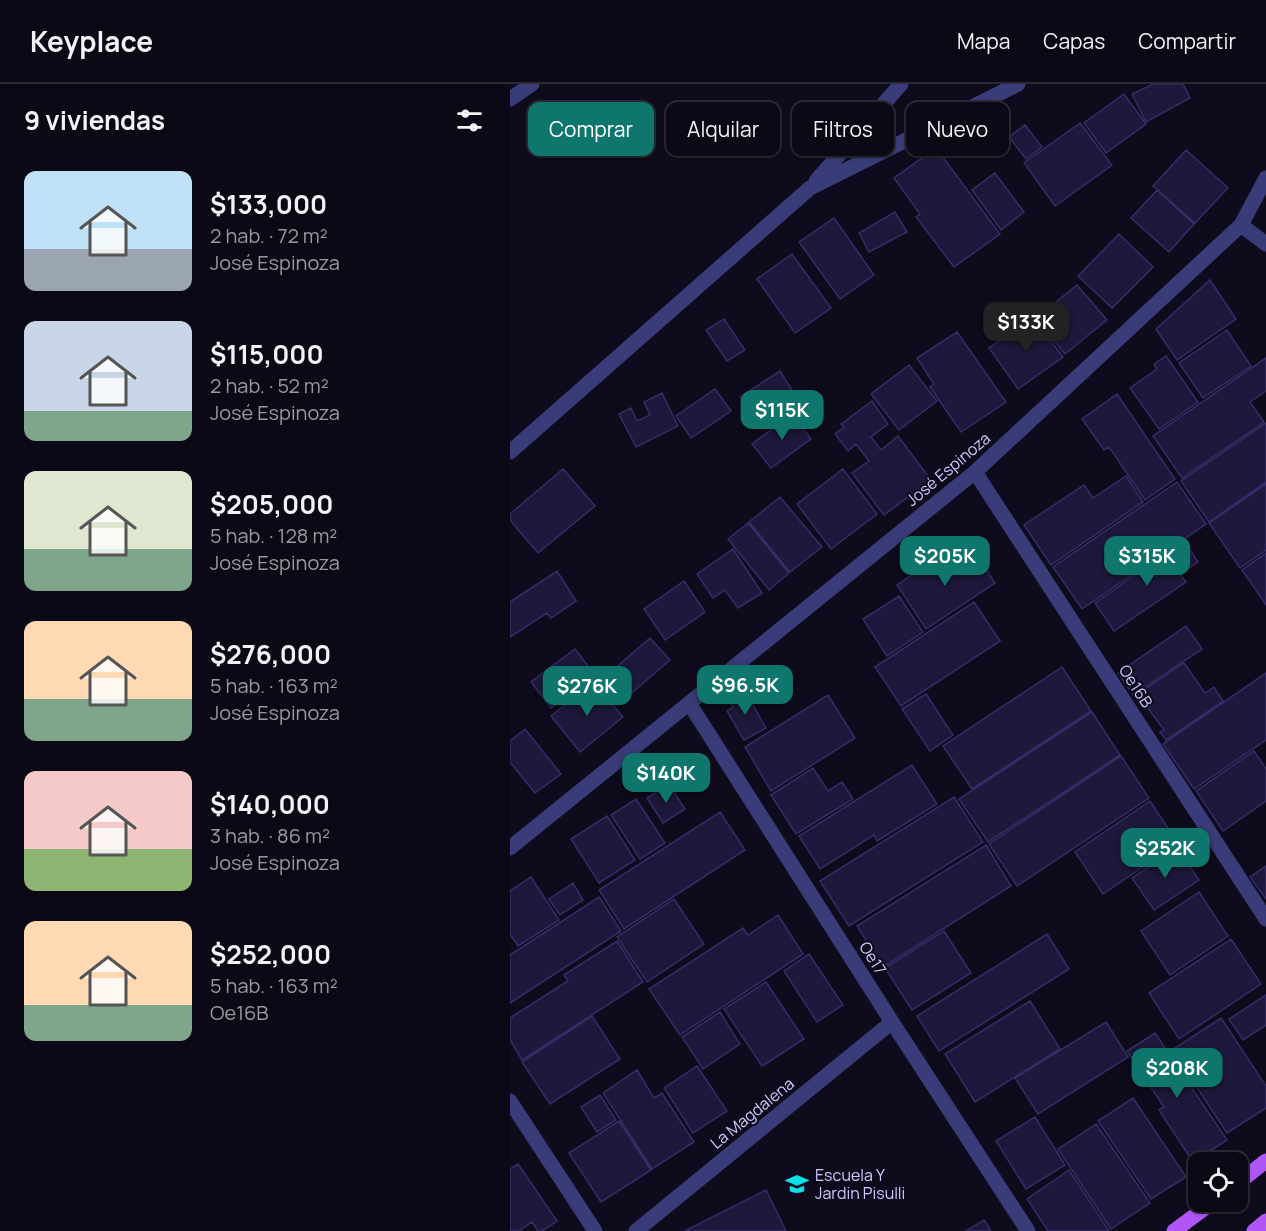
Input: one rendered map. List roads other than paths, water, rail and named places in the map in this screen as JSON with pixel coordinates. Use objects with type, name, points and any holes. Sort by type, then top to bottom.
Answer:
[{"type":"main road","points":[[1248,1175],[1266,1161]]},
{"type":"main road","points":[[1174,1231],[1200,1212]]},
{"type":"main road","points":[[1254,1231],[1266,1221]]},
{"type":"street","points":[[510,99],[532,84]]},
{"type":"street","points":[[510,452],[810,188],[901,84]]},
{"type":"street","points":[[810,188],[1018,84]]},
{"type":"street","name":"José Espinoza","points":[[510,848],[975,472],[1241,225],[1266,178]]},
{"type":"street","points":[[1241,225],[1266,244]]},
{"type":"street","name":"Oe16B","points":[[975,472],[1266,919]]},
{"type":"street","name":"Oe17","points":[[689,704],[892,1022],[1029,1231]]},
{"type":"street","name":"La Magdalena","points":[[636,1231],[892,1022]]},
{"type":"street","points":[[510,1101],[596,1231]]},
{"type":"place","name":"Escuela Y Jardin Pisulli","points":[[797,1184]]}]
